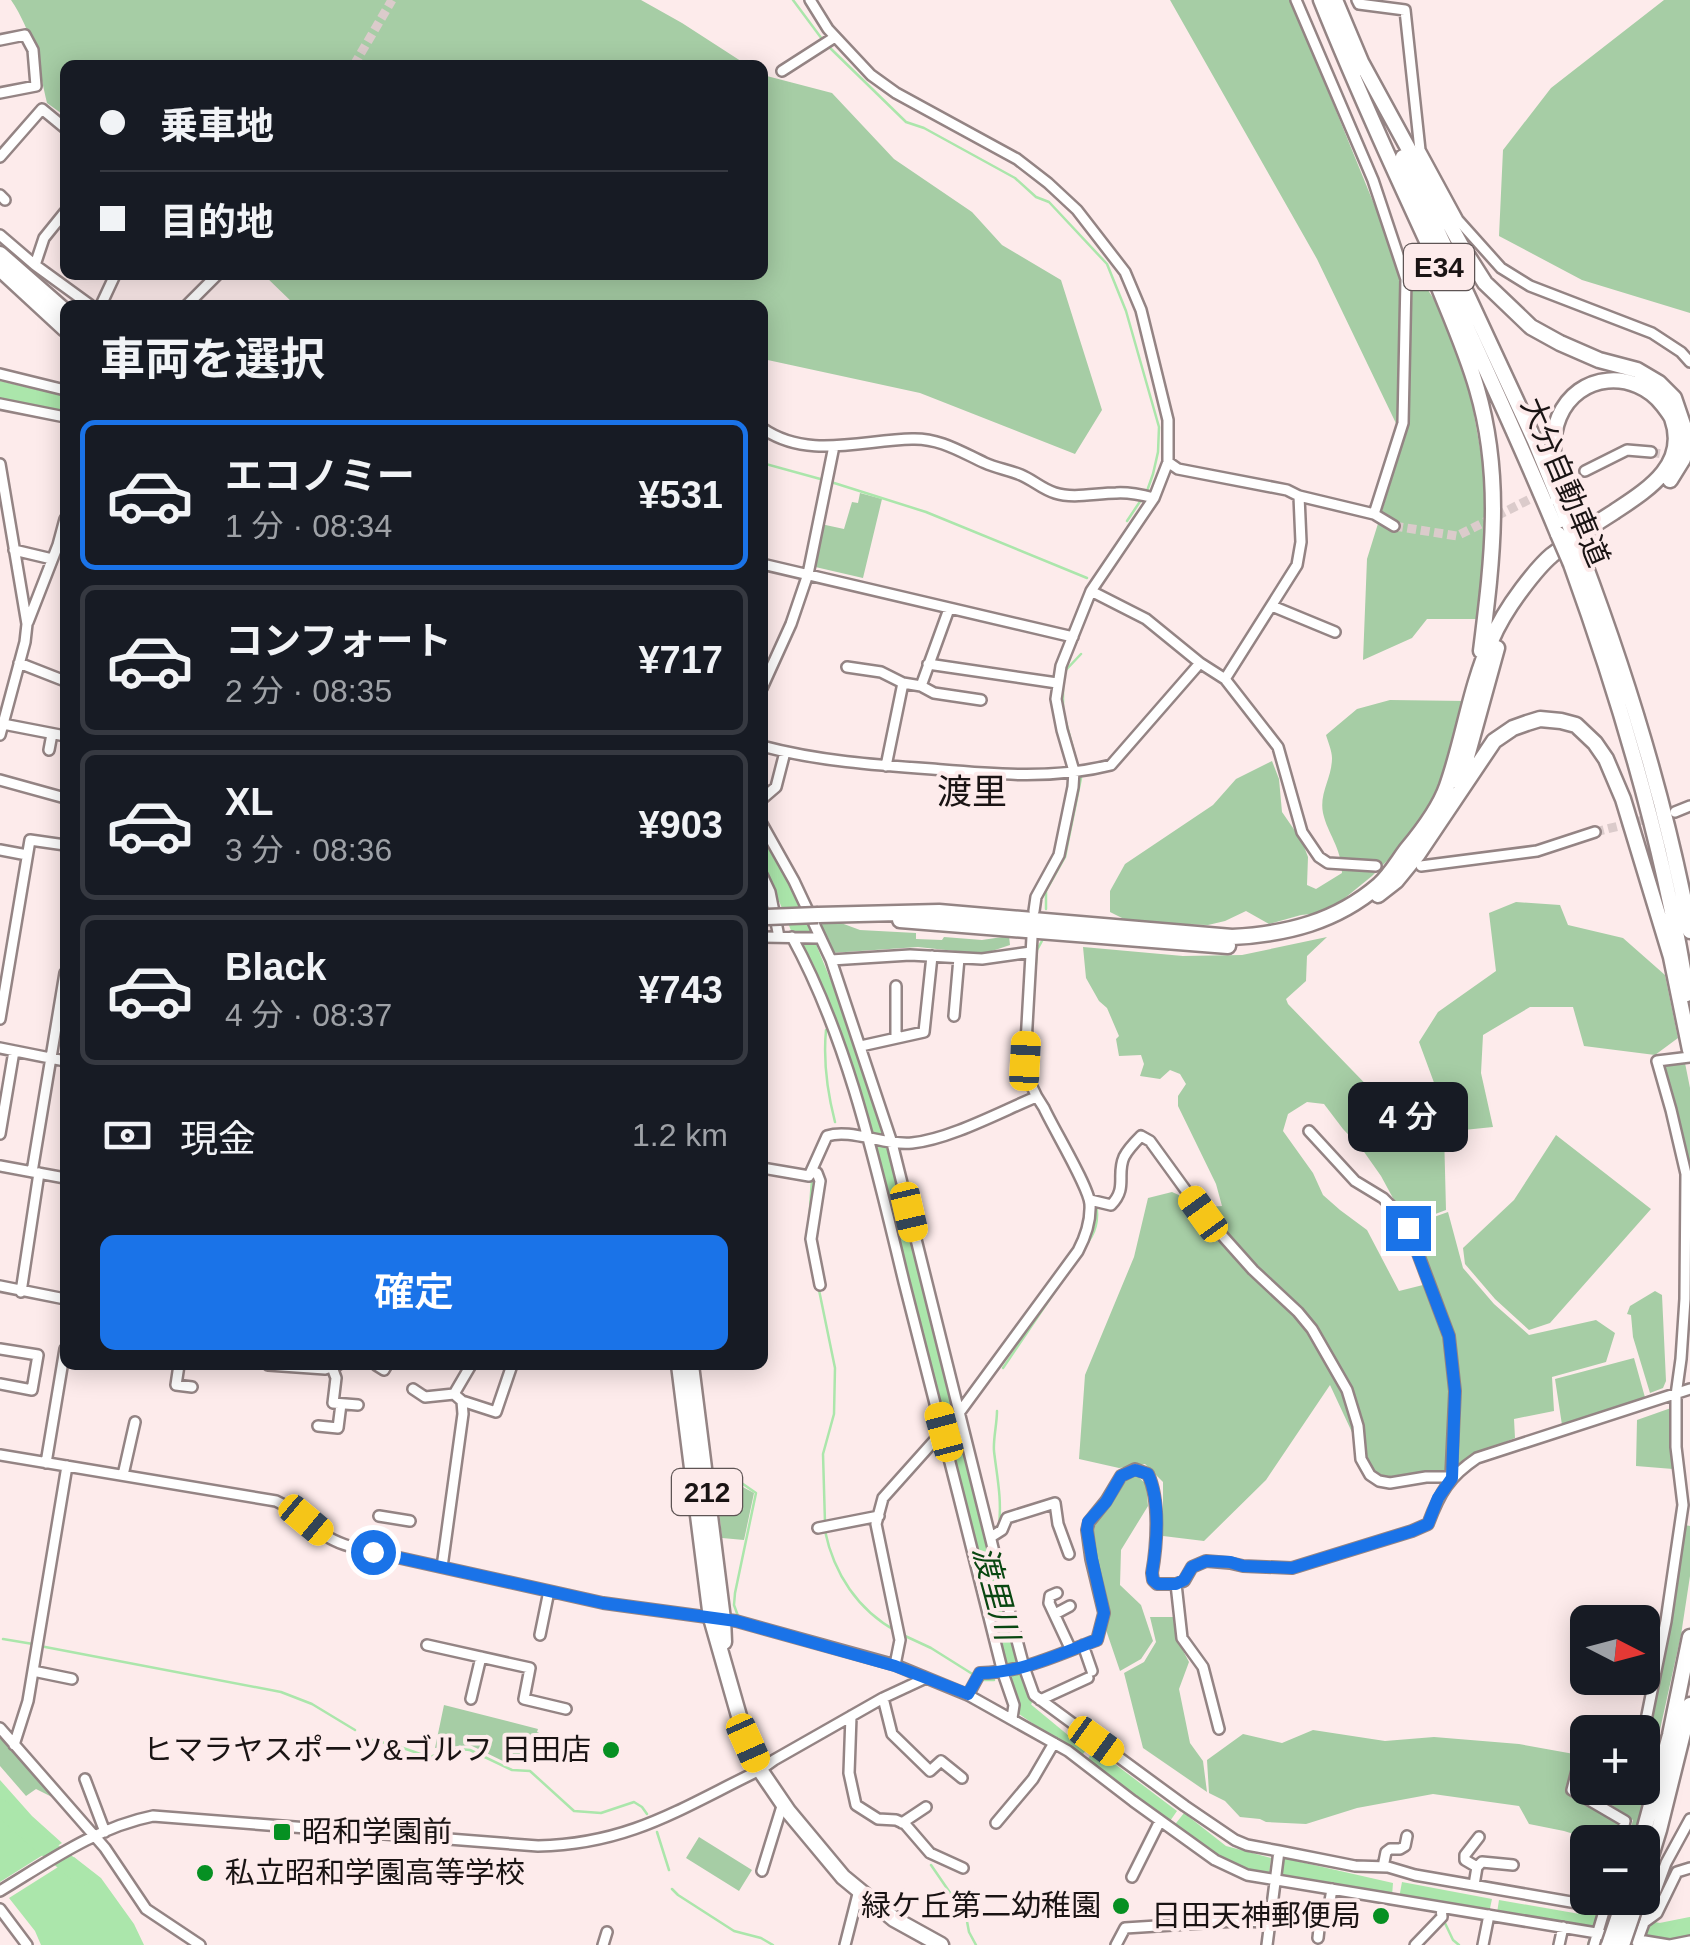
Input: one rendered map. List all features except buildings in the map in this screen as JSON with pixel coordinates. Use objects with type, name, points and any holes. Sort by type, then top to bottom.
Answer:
[{"type":"highway","name":"大分自動車道","points":[[1321,0],[1392,167],[1564,529],[1632,694],[1668,827],[1690,931]]},
{"type":"highway","name":"大分自動車道","points":[[1335,0],[1528,426],[1558,499],[1564,529]]},
{"type":"highway","points":[[1360,60],[1485,283],[1531,327],[1598,360],[1638,370],[1659,383],[1674,398],[1687,436],[1683,460],[1667,484],[1558,560],[1533,586],[1511,618],[1488,677],[1457,794]]},
{"type":"highway","points":[[1392,167],[1477,387],[1486,427],[1494,505],[1492,572],[1479,672]]},
{"type":"highway","points":[[0,254],[60,308]]},
{"type":"highway","points":[[0,270],[60,325]]},
{"type":"highway","points":[[768,917],[939,912],[1232,937],[1257,936],[1322,921],[1340,912],[1381,883],[1421,832],[1445,792],[1489,644],[1527,581],[1543,563],[1636,499],[1668,467],[1674,452],[1672,416],[1656,396],[1646,388],[1610,378],[1576,393],[1560,414],[1555,429],[1552,449],[1558,499]]},
{"type":"highway","name":"大分自動車道","points":[[1577,561],[1636,759],[1670,900],[1690,1010]]},
{"type":"highway","points":[[840,914],[1209,946],[1262,944],[1336,923],[1382,893],[1418,854],[1494,741],[1513,728],[1540,719],[1561,721],[1576,725],[1595,743],[1606,758],[1623,799],[1671,957],[1690,1053]]},
{"type":"highway","name":"212","points":[[680,1370],[724,1667],[745,1737],[760,1770],[782,1803],[843,1877],[894,1918],[941,1945]]},
{"type":"highway","name":"212","points":[[691,1370],[717,1619]]},
{"type":"highway","points":[[1654,1825],[1690,1637]]},
{"type":"highway","points":[[1654,1825],[1690,1704]]},
{"type":"highway","points":[[1609,1945],[1619,1915]]},
{"type":"highway","points":[[1622,1945],[1632,1915]]},
{"type":"street","points":[[810,0],[830,40],[871,75],[896,94],[1017,160],[1077,210],[1125,272],[1141,310],[1168,420],[1168,462],[1091,591],[1057,683],[1062,730],[1078,770],[1059,855],[1036,897],[1034,911]]},
{"type":"street","points":[[1296,0],[1373,180],[1406,280],[1402,423],[1374,514]]},
{"type":"street","points":[[1357,0],[1358,4],[1405,10],[1420,150],[1475,247],[1530,286],[1652,333],[1682,352],[1690,362]]},
{"type":"street","points":[[0,40],[26,35],[32,50],[36,86],[0,93]]},
{"type":"street","points":[[782,71],[830,40]]},
{"type":"street","points":[[0,157],[42,109],[60,124]]},
{"type":"street","points":[[35,265],[44,238],[60,218]]},
{"type":"street","points":[[0,235],[83,300]]},
{"type":"street","points":[[1406,280],[1419,273]]},
{"type":"street","points":[[192,300],[212,280]]},
{"type":"street","points":[[0,374],[60,389]]},
{"type":"street","points":[[0,404],[60,416]]},
{"type":"street","points":[[768,432],[796,444],[834,446],[914,438],[933,440],[1064,496],[1120,492],[1148,497]]},
{"type":"street","points":[[768,674],[808,574],[834,446]]},
{"type":"street","points":[[1585,471],[1628,450],[1651,452]]},
{"type":"street","points":[[1168,462],[1178,468],[1286,490],[1374,514],[1394,526]]},
{"type":"street","points":[[0,464],[27,624]]},
{"type":"street","points":[[1225,679],[1298,565],[1302,542],[1298,496]]},
{"type":"street","points":[[60,547],[27,624],[1,729],[60,735]]},
{"type":"street","points":[[14,550],[52,559]]},
{"type":"street","points":[[768,565],[1073,638]]},
{"type":"street","points":[[1091,591],[1146,619],[1225,679],[1278,747],[1302,832],[1319,857],[1328,863],[1376,866]]},
{"type":"street","points":[[1272,606],[1335,632]]},
{"type":"street","points":[[920,686],[948,609]]},
{"type":"street","points":[[19,663],[60,679]]},
{"type":"street","points":[[768,748],[804,757],[886,766],[1053,776],[1111,765],[1200,663]]},
{"type":"street","points":[[928,664],[1057,683]]},
{"type":"street","points":[[848,666],[882,672],[934,693],[981,700]]},
{"type":"street","points":[[886,766],[903,683]]},
{"type":"street","points":[[48,750],[52,734]]},
{"type":"street","points":[[768,794],[776,787],[785,752]]},
{"type":"street","points":[[0,780],[60,797]]},
{"type":"street","points":[[1675,812],[1690,806]]},
{"type":"street","points":[[1421,866],[1538,850],[1595,832]]},
{"type":"street","points":[[768,834],[831,960],[892,1143],[1034,1695],[1185,1806],[1247,1845],[1570,1899]]},
{"type":"street","points":[[0,1019],[30,840],[60,844]]},
{"type":"street","points":[[0,850],[27,855]]},
{"type":"street","points":[[768,888],[779,937]]},
{"type":"street","points":[[792,936],[831,1025],[870,1139],[1014,1705],[1012,1718]]},
{"type":"street","points":[[768,937],[820,938]]},
{"type":"street","points":[[895,1666],[900,1640],[876,1524],[883,1498],[960,1414],[1078,1251],[1087,1234],[1094,1200],[1036,1097],[1025,1061],[1032,937]]},
{"type":"street","points":[[831,960],[910,955],[982,959],[1031,952]]},
{"type":"street","points":[[861,1046],[924,1032],[932,956]]},
{"type":"street","points":[[954,1016],[959,958]]},
{"type":"street","points":[[896,986],[896,1037]]},
{"type":"street","points":[[22,1292],[60,1003]]},
{"type":"street","points":[[0,1048],[60,1061]]},
{"type":"street","points":[[0,1134],[14,1051]]},
{"type":"street","points":[[1647,1715],[1686,1521],[1676,1447],[1684,1392],[1681,1359],[1686,1174],[1657,1061],[1690,1053]]},
{"type":"street","points":[[768,1169],[810,1176],[827,1136],[837,1133],[892,1143],[926,1140],[1036,1097]]},
{"type":"street","points":[[1309,1130],[1355,1181],[1389,1203],[1408,1228],[1449,1336],[1455,1391],[1452,1478]]},
{"type":"street","points":[[1094,1200],[1111,1206],[1115,1202],[1121,1193],[1125,1156],[1141,1136],[1150,1141],[1203,1214],[1312,1328],[1347,1390],[1358,1426],[1361,1459],[1370,1475],[1390,1483],[1426,1477],[1452,1478]]},
{"type":"street","points":[[0,1166],[60,1177]]},
{"type":"street","points":[[811,1172],[818,1174],[820,1181],[811,1240],[820,1285]]},
{"type":"street","points":[[905,1286],[926,1281]]},
{"type":"street","points":[[0,1286],[60,1298]]},
{"type":"street","points":[[0,1348],[38,1355],[32,1390],[0,1384]]},
{"type":"street","points":[[46,1462],[61,1370]]},
{"type":"street","points":[[178,1370],[176,1385],[192,1387]]},
{"type":"street","points":[[335,1370],[334,1403],[358,1405]]},
{"type":"street","points":[[442,1567],[463,1414],[458,1398],[469,1370]]},
{"type":"street","points":[[414,1390],[425,1397],[458,1398],[496,1412],[510,1370]]},
{"type":"street","points":[[34,1379],[59,1383]]},
{"type":"street","points":[[968,1694],[980,1673],[1003,1673],[1097,1640],[1104,1613],[1088,1522],[1121,1476],[1135,1470],[1148,1474],[1152,1483],[1156,1528],[1153,1580],[1158,1584],[1176,1584],[1184,1580],[1192,1567],[1206,1561],[1292,1568],[1428,1524],[1438,1498],[1452,1478],[1477,1458],[1684,1392]]},
{"type":"street","points":[[318,1426],[338,1428],[341,1404]]},
{"type":"street","points":[[123,1475],[135,1422]]},
{"type":"street","points":[[0,1455],[276,1501],[336,1542],[603,1603],[717,1619],[895,1666],[968,1694],[1054,1742],[1160,1821],[1230,1868],[1248,1874],[1670,1945],[1690,1940]]},
{"type":"street","points":[[14,1745],[24,1719],[33,1671],[66,1466]]},
{"type":"street","points":[[991,1537],[1002,1530],[1007,1518],[1055,1502],[1068,1554]]},
{"type":"street","points":[[379,1516],[410,1521]]},
{"type":"street","points":[[818,1528],[879,1516]]},
{"type":"street","points":[[979,1575],[1000,1572]]},
{"type":"street","points":[[1176,1584],[1182,1638],[1203,1666],[1219,1728]]},
{"type":"street","points":[[540,1636],[549,1591]]},
{"type":"street","points":[[1057,1593],[1050,1596],[1050,1603],[1071,1650]]},
{"type":"street","points":[[1054,1614],[1070,1606]]},
{"type":"street","points":[[1040,1700],[1090,1675],[1083,1645]]},
{"type":"street","points":[[427,1646],[530,1668],[524,1699],[566,1710]]},
{"type":"street","points":[[471,1699],[481,1658]]},
{"type":"street","points":[[33,1671],[72,1679]]},
{"type":"street","points":[[0,1891],[78,1844],[126,1822],[153,1816],[538,1846],[566,1846],[627,1833],[666,1818],[760,1770],[851,1716],[926,1678]]},
{"type":"street","points":[[884,1698],[892,1734],[900,1744],[930,1771],[941,1761],[962,1778]]},
{"type":"street","points":[[851,1716],[850,1773],[856,1805],[878,1819],[902,1823],[930,1853],[964,1868]]},
{"type":"street","points":[[0,1728],[105,1848],[146,1909],[200,1945]]},
{"type":"street","points":[[996,1823],[1033,1779],[1054,1742]]},
{"type":"street","points":[[85,1779],[106,1832]]},
{"type":"street","points":[[762,1871],[782,1803]]},
{"type":"street","points":[[1598,1805],[1625,1820],[1624,1825]]},
{"type":"street","points":[[902,1823],[926,1807]]},
{"type":"street","points":[[1637,1940],[1666,1863],[1690,1819]]},
{"type":"street","points":[[1132,1877],[1160,1821]]},
{"type":"street","points":[[1384,1867],[1386,1852],[1405,1846],[1407,1836]]},
{"type":"street","points":[[1477,1867],[1464,1855],[1479,1837]]},
{"type":"street","points":[[1267,1945],[1279,1852]]},
{"type":"street","points":[[1474,1885],[1477,1867],[1482,1862],[1513,1865]]},
{"type":"street","points":[[1645,1921],[1657,1913],[1677,1872],[1690,1868]]},
{"type":"street","points":[[1318,1938],[1320,1920],[1328,1913],[1332,1889]]},
{"type":"street","points":[[845,1945],[859,1890]]},
{"type":"street","points":[[1415,1945],[1442,1917],[1442,1908]]},
{"type":"street","points":[[0,1909],[27,1945]]},
{"type":"street","points":[[1483,1945],[1488,1915]]},
{"type":"street","points":[[1594,1945],[1603,1915]]},
{"type":"street","points":[[1631,1915],[1645,1921]]},
{"type":"street","points":[[1116,1945],[1125,1928],[1270,1922]]},
{"type":"street","points":[[1559,1945],[1563,1927]]},
{"type":"street","points":[[602,1945],[606,1932]]},
{"type":"shaded area","points":[[11,0],[641,0],[739,60],[60,60],[60,112],[47,103],[30,37]]},
{"type":"shaded area","points":[[1170,0],[1291,0],[1378,214],[1443,313],[1468,380],[1489,500],[1481,619],[1427,619],[1412,638],[1363,660],[1367,559],[1404,440],[1317,259]]},
{"type":"shaded area","points":[[1664,0],[1690,0],[1690,313],[1582,280],[1499,236],[1503,150],[1551,88]]},
{"type":"shaded area","points":[[768,76],[832,93],[894,159],[972,212],[1002,245],[1061,280],[1102,410],[1075,454],[920,393],[768,360],[768,300],[290,300],[269,280],[768,280]]},
{"type":"shaded area","points":[[0,381],[60,395],[60,413],[0,401]]},
{"type":"shaded area","points":[[860,493],[882,499],[863,578],[811,566],[821,524],[844,529],[852,502],[858,503]]},
{"type":"shaded area","points":[[1390,700],[1466,701],[1442,790],[1418,830],[1340,902],[1321,913],[1269,924],[1246,911],[1208,925],[1132,923],[1110,912],[1110,891],[1125,864],[1213,805],[1236,779],[1272,761],[1279,779],[1282,812],[1308,857],[1307,885],[1316,889],[1342,873],[1323,813],[1332,758],[1326,735],[1357,709]]},
{"type":"shaded area","points":[[1516,902],[1560,905],[1568,925],[1623,938],[1665,975],[1678,1038],[1655,1055],[1584,1046],[1573,1007],[1530,1007],[1483,1035],[1481,1073],[1493,1127],[1444,1132],[1446,1210],[1414,1222],[1324,1104],[1307,1102],[1288,1114],[1283,1131],[1313,1173],[1323,1195],[1367,1230],[1399,1291],[1423,1285],[1444,1339],[1450,1388],[1447,1473],[1417,1472],[1393,1479],[1370,1471],[1330,1385],[1266,1480],[1204,1541],[1163,1536],[1163,1482],[1145,1464],[1119,1468],[1079,1459],[1085,1375],[1134,1257],[1148,1198],[1172,1192],[1206,1207],[1222,1206],[1216,1184],[1178,1106],[1178,1096],[1186,1084],[1180,1074],[1170,1070],[1160,1079],[1140,1076],[1144,1064],[1141,1055],[1119,1056],[1119,1036],[1107,1008],[1086,978],[1083,947],[1183,956],[1242,955],[1327,937],[1307,956],[1306,981],[1286,999],[1288,1004],[1415,1135],[1423,1133],[1443,1107],[1419,1042],[1438,1012],[1496,971],[1489,913]]},
{"type":"shaded area","points":[[818,920],[833,920],[860,930],[916,933],[916,939],[982,940],[1009,936],[1010,945],[983,954],[918,947],[831,953]]},
{"type":"shaded area","points":[[1685,1063],[1690,1088],[1690,1183],[1660,1065]]},
{"type":"shaded area","points":[[1556,1135],[1651,1209],[1550,1323],[1529,1330],[1465,1264],[1463,1248],[1514,1200]]},
{"type":"shaded area","points":[[1448,1212],[1463,1268],[1494,1304],[1529,1335],[1596,1320],[1615,1333],[1606,1362],[1552,1377],[1554,1411],[1514,1419],[1515,1438],[1475,1454],[1455,1470],[1457,1353],[1450,1322],[1414,1224]]},
{"type":"shaded area","points":[[1655,1291],[1662,1295],[1666,1381],[1663,1388],[1650,1393],[1633,1337],[1631,1315],[1627,1314],[1630,1306]]},
{"type":"shaded area","points":[[1634,1358],[1646,1401],[1562,1425],[1555,1379]]},
{"type":"shaded area","points":[[1671,1408],[1673,1469],[1636,1466],[1637,1420]]},
{"type":"shaded area","points":[[1134,1473],[1146,1484],[1148,1506],[1121,1550],[1120,1585],[1141,1605],[1153,1641],[1141,1659],[1120,1671],[1105,1627],[1108,1608],[1094,1562],[1092,1538],[1096,1522],[1121,1482]]},
{"type":"shaded area","points":[[739,1485],[754,1493],[744,1540],[722,1538],[717,1492],[726,1499]]},
{"type":"shaded area","points":[[1685,1525],[1690,1526],[1690,1576],[1660,1730],[1660,1715],[1651,1715],[1655,1695],[1660,1695],[1660,1669]]},
{"type":"shaded area","points":[[1150,1617],[1175,1617],[1178,1641],[1189,1662],[1179,1689],[1190,1743],[1203,1761],[1207,1792],[1143,1748],[1124,1673],[1144,1662],[1156,1642]]},
{"type":"shaded area","points":[[1020,1677],[1028,1702],[1086,1750],[1081,1757],[1019,1714],[1008,1681]]},
{"type":"shaded area","points":[[444,1705],[538,1729],[537,1732],[551,1738],[547,1754],[532,1763],[509,1764],[470,1745],[435,1748]]},
{"type":"shaded area","points":[[1313,1730],[1385,1741],[1434,1737],[1519,1744],[1570,1753],[1570,1805],[1586,1805],[1619,1825],[1570,1825],[1570,1833],[1529,1824],[1519,1806],[1433,1794],[1357,1808],[1306,1824],[1266,1822],[1240,1817],[1225,1801],[1209,1793],[1207,1760],[1243,1734],[1282,1743]]},
{"type":"shaded area","points":[[0,1733],[52,1797],[36,1789],[26,1796],[0,1766]]},
{"type":"shaded area","points":[[1095,1749],[1177,1811],[1168,1824],[1086,1761]]},
{"type":"shaded area","points":[[0,1780],[62,1843],[0,1882]]},
{"type":"shaded area","points":[[1605,1805],[1643,1805],[1639,1825],[1632,1825],[1633,1820]]},
{"type":"shaded area","points":[[1184,1813],[1226,1846],[1271,1858],[1269,1875],[1219,1859],[1173,1827]]},
{"type":"shaded area","points":[[699,1837],[752,1870],[739,1891],[686,1858]]},
{"type":"shaded area","points":[[74,1857],[101,1878],[144,1945],[41,1945],[9,1898]]},
{"type":"shaded area","points":[[1283,1858],[1393,1883],[1392,1896],[1281,1876]]},
{"type":"shaded area","points":[[1402,1882],[1492,1899],[1489,1913],[1399,1898]]},
{"type":"shaded area","points":[[1499,1900],[1597,1917],[1593,1928],[1497,1913]]},
{"type":"waterway","points":[[793,0],[822,39]]},
{"type":"waterway","points":[[827,45],[906,122],[1015,178],[1036,197],[1049,202],[1107,264],[1126,311],[1159,427],[1153,474],[1127,521]]},
{"type":"waterway","points":[[768,465],[824,480]]},
{"type":"waterway","points":[[831,482],[926,512],[1087,578]]},
{"type":"waterway","points":[[1064,672],[1081,654]]},
{"type":"waterway","points":[[1046,909],[1046,891],[1065,857],[1081,778],[1063,711],[1063,680]]},
{"type":"waterway","name":"渡里川","points":[[768,864],[788,899],[835,1015],[877,1135],[1023,1701]]},
{"type":"waterway","points":[[1033,1001],[1037,950],[1043,939]]},
{"type":"waterway","points":[[826,1030],[826,1076],[835,1122]]},
{"type":"waterway","points":[[1035,1082],[1045,1102]]},
{"type":"waterway","points":[[808,1238],[812,1179]]},
{"type":"waterway","points":[[1085,1246],[1096,1226],[1096,1203]]},
{"type":"waterway","points":[[1003,1368],[1064,1278]]},
{"type":"waterway","points":[[819,1290],[835,1368],[834,1414],[823,1454],[825,1523]]},
{"type":"waterway","points":[[994,1529],[999,1525],[1000,1515],[994,1446],[997,1411]]},
{"type":"waterway","points":[[714,1471],[730,1475],[756,1493],[735,1593],[738,1616]]},
{"type":"waterway","points":[[825,1531],[841,1576],[850,1589],[870,1613],[896,1631]]},
{"type":"waterway","points":[[903,1635],[974,1675]]},
{"type":"waterway","points":[[3,1639],[33,1644]]},
{"type":"waterway","points":[[40,1646],[281,1692],[312,1704],[355,1730]]},
{"type":"waterway","points":[[981,1680],[994,1680]]},
{"type":"waterway","points":[[373,1740],[401,1747]]},
{"type":"waterway","points":[[403,1748],[429,1757],[470,1750],[512,1770],[530,1771],[574,1811],[601,1813],[634,1802],[647,1814]]},
{"type":"waterway","points":[[0,1808],[82,1877]]},
{"type":"waterway","points":[[657,1832],[669,1870]]},
{"type":"waterway","points":[[931,1865],[966,1916],[976,1945]]},
{"type":"waterway","points":[[672,1889],[734,1931],[773,1945]]},
{"type":"waterway","name":"渡里川","points":[[1585,1919],[1660,1932],[1690,1926]]},
{"type":"waterway","points":[[1444,1921],[1459,1945]]},
{"type":"waterway","points":[[1588,1945],[1590,1939]]},
{"type":"tunnel","points":[[357,60],[392,0]]},
{"type":"tunnel","points":[[1651,452],[1690,459]]},
{"type":"tunnel","points":[[1556,485],[1585,471]]},
{"type":"tunnel","points":[[1394,526],[1457,536],[1542,493]]},
{"type":"tunnel","points":[[1595,832],[1651,818]]},
{"type":"place","name":"ヒマラヤスポーツ&ゴルフ 日田店","points":[[611,1750]]},
{"type":"place","name":"昭和学園前","points":[[282,1832]]},
{"type":"place","name":"私立昭和学園高等学校","points":[[205,1873]]},
{"type":"place","name":"緑ケ丘第二幼稚園","points":[[1121,1906]]},
{"type":"place","name":"日田天神郵便局","points":[[1381,1916]]},
{"type":"district","name":"渡里","points":[[972,792]]},
{"type":"route","points":[[373,1552],[603,1603],[736,1621],[895,1666],[968,1694],[980,1673],[1003,1673],[1097,1640],[1104,1613],[1088,1522],[1121,1476],[1135,1470],[1148,1474],[1152,1483],[1156,1528],[1152,1573],[1158,1584],[1176,1584],[1184,1580],[1192,1567],[1206,1561],[1292,1568],[1428,1524],[1438,1498],[1452,1478],[1455,1391],[1449,1336],[1408,1228]]}]
